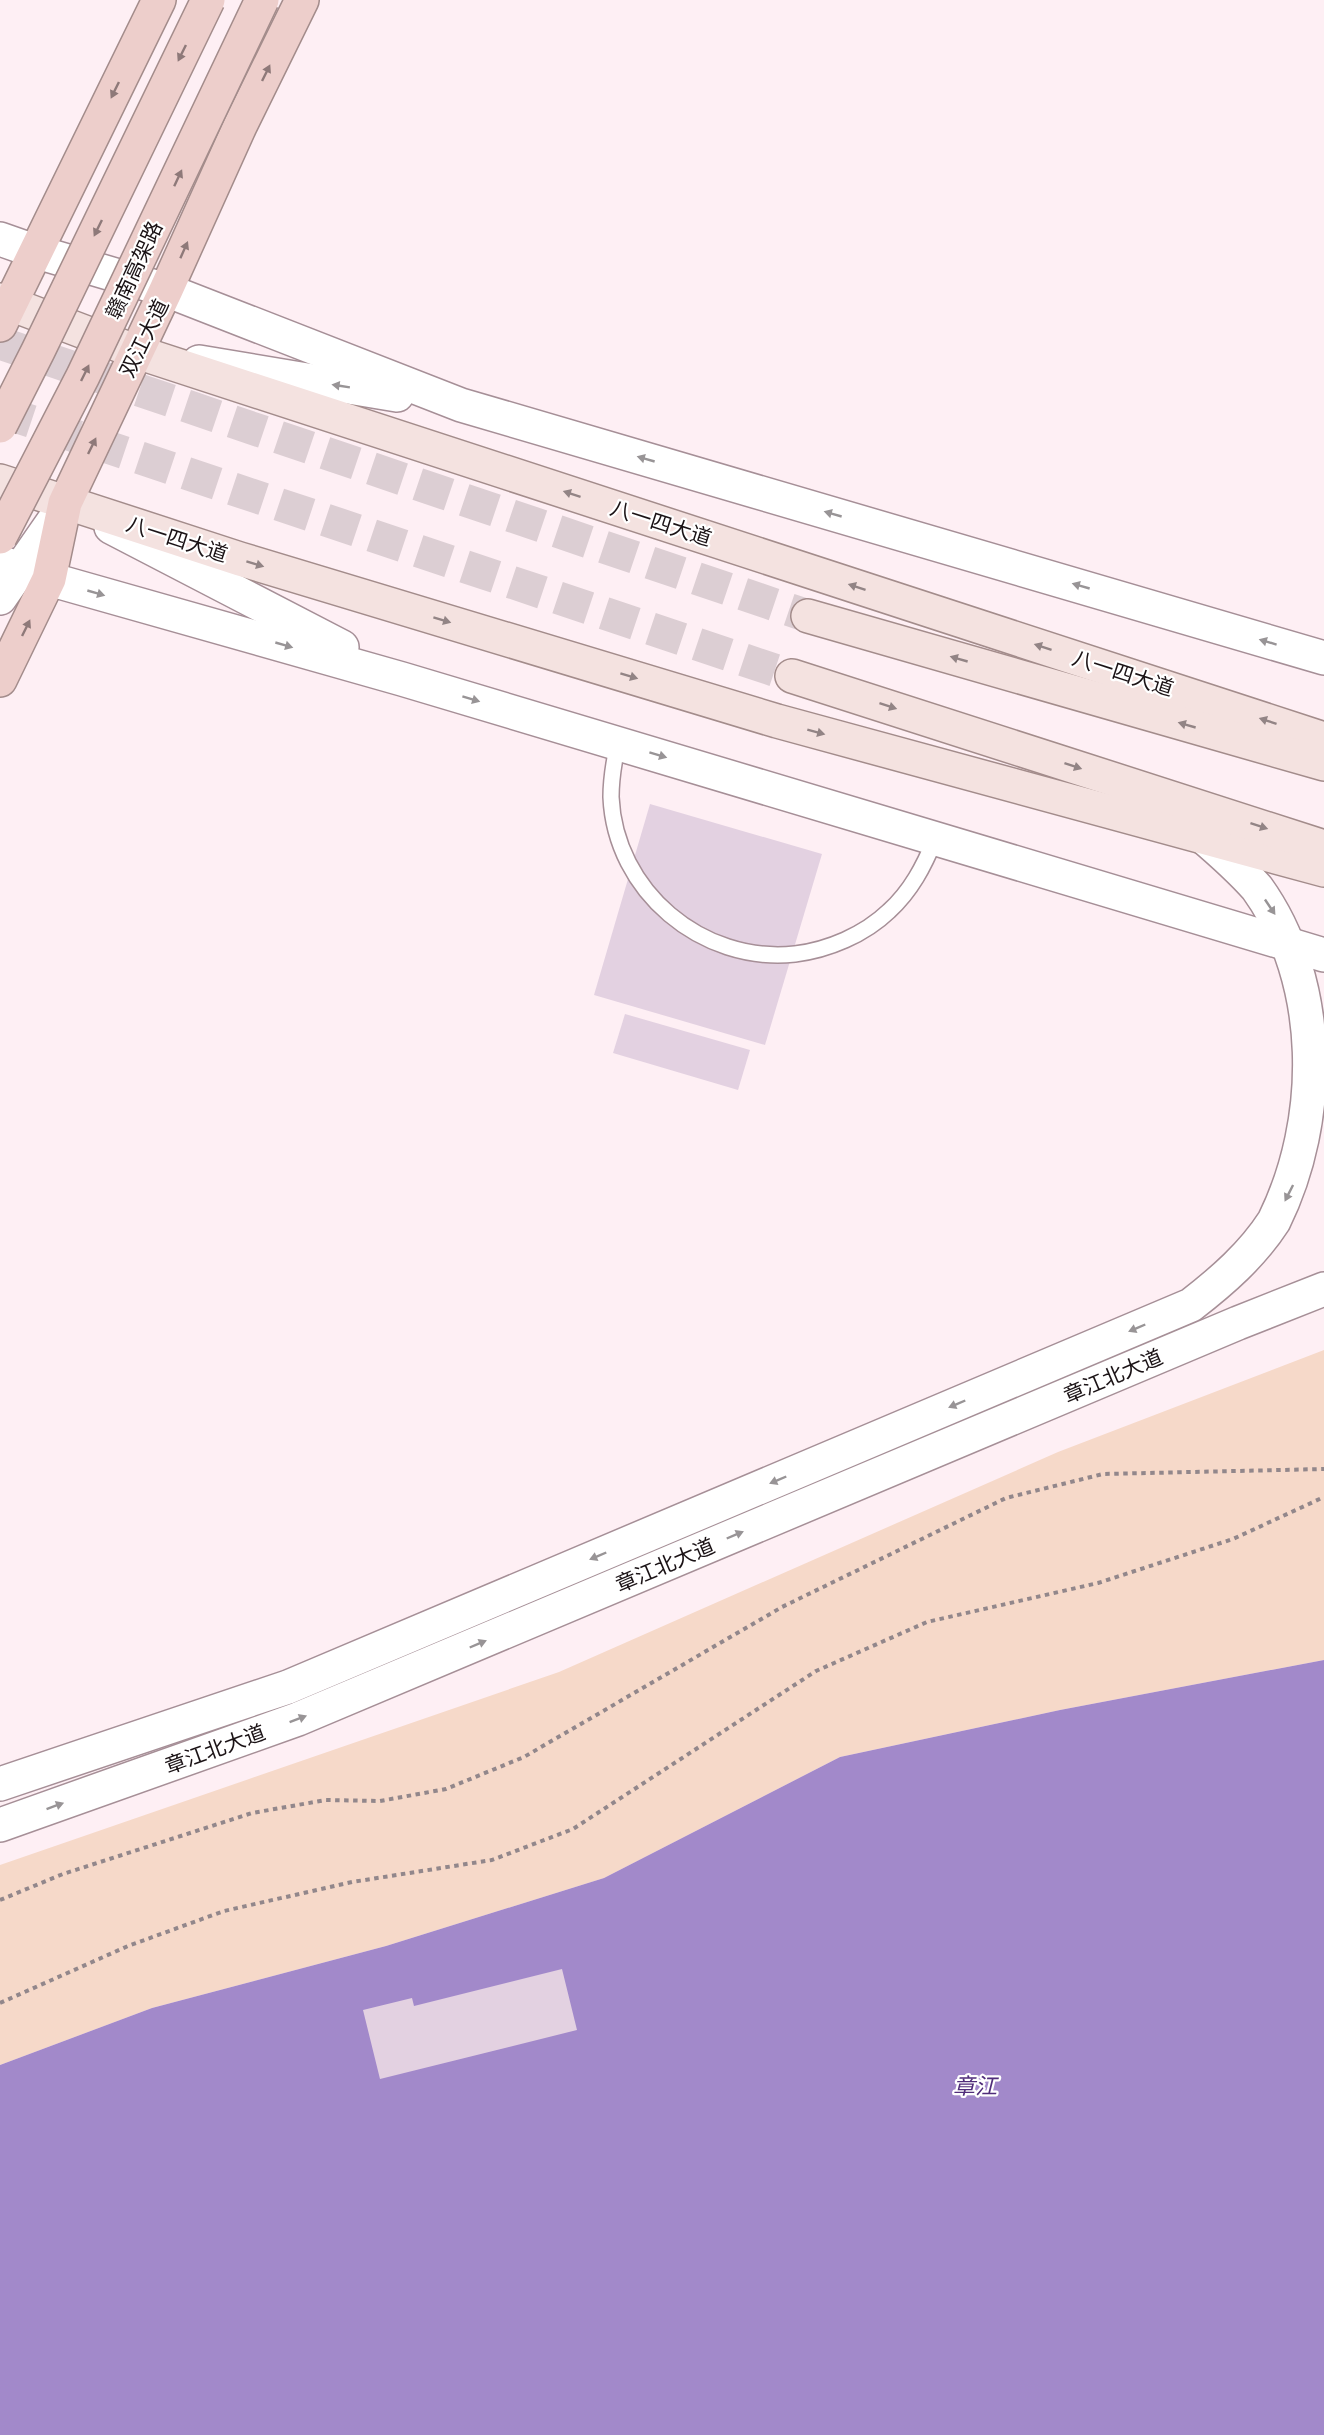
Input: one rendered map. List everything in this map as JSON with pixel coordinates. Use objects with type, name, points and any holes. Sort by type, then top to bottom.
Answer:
[{"type":"highway","points":[[3,307],[37,252],[159,0]]},
{"type":"highway","points":[[0,426],[44,341],[208,0]]},
{"type":"highway","name":"赣南高架路","points":[[0,537],[84,376],[262,0]]},
{"type":"highway","name":"双江大道","points":[[0,680],[23,570],[65,503],[166,290],[240,126],[302,0]]},
{"type":"main road","name":"八一四大道","points":[[3,307],[1324,739]]},
{"type":"main road","name":"八一四大道","points":[[0,481],[240,559],[777,722],[1324,870]]},
{"type":"main road","points":[[808,616],[1324,764]]},
{"type":"main road","points":[[792,676],[1324,847]]},
{"type":"street","points":[[0,239],[166,290],[461,405],[1324,658]]},
{"type":"street","points":[[137,352],[461,405]]},
{"type":"street","points":[[65,503],[402,679]]},
{"type":"street","points":[[0,598],[23,570],[402,679],[1324,955]]},
{"type":"street","name":"章江北大道","points":[[0,1784],[288,1687],[1191,1305],[1229,1274],[1250,1253],[1273,1222],[1292,1188],[1306,1151],[1316,1113],[1319,1074],[1318,1035],[1310,995],[1292,946],[1280,922],[1258,890],[1231,861],[1201,835]]},
{"type":"street","name":"章江北大道","points":[[0,1825],[298,1719],[1324,1289]]},
{"type":"lane","points":[[618,743],[612,771],[611,799],[624,853],[636,878],[653,900],[673,919],[723,947],[752,953],[781,955],[810,952],[847,939],[864,930],[888,912],[908,890],[924,866],[935,839]]},
{"type":"path","points":[[0,1900],[63,1874],[252,1813],[326,1800],[380,1801],[446,1789],[524,1758],[782,1606],[878,1562],[1006,1498],[1103,1474],[1324,1469]]},
{"type":"path","points":[[0,2003],[128,1946],[224,1911],[352,1882],[492,1860],[573,1829],[816,1671],[927,1622],[1098,1583],[1233,1539],[1324,1497]]},
{"type":"shaded area","points":[[1324,1350],[1324,1660],[1060,1710],[840,1757],[604,1878],[386,1946],[152,2008],[0,2065],[0,1865],[559,1672],[1058,1452]]},
{"type":"water","name":"章江","points":[[1324,1660],[1324,2435],[0,2435],[0,2065],[152,2008],[386,1946],[604,1878],[840,1757],[1060,1710]]},
{"type":"building","points":[[650,804],[822,854],[765,1045],[594,995]]},
{"type":"building","points":[[625,1014],[750,1050],[738,1090],[613,1053]]},
{"type":"building","points":[[562,1969],[577,2030],[380,2079],[363,2010],[412,1998],[414,2006]]},
{"type":"tunnel","points":[[0,343],[808,616]]},
{"type":"tunnel","points":[[0,411],[792,676]]}]
